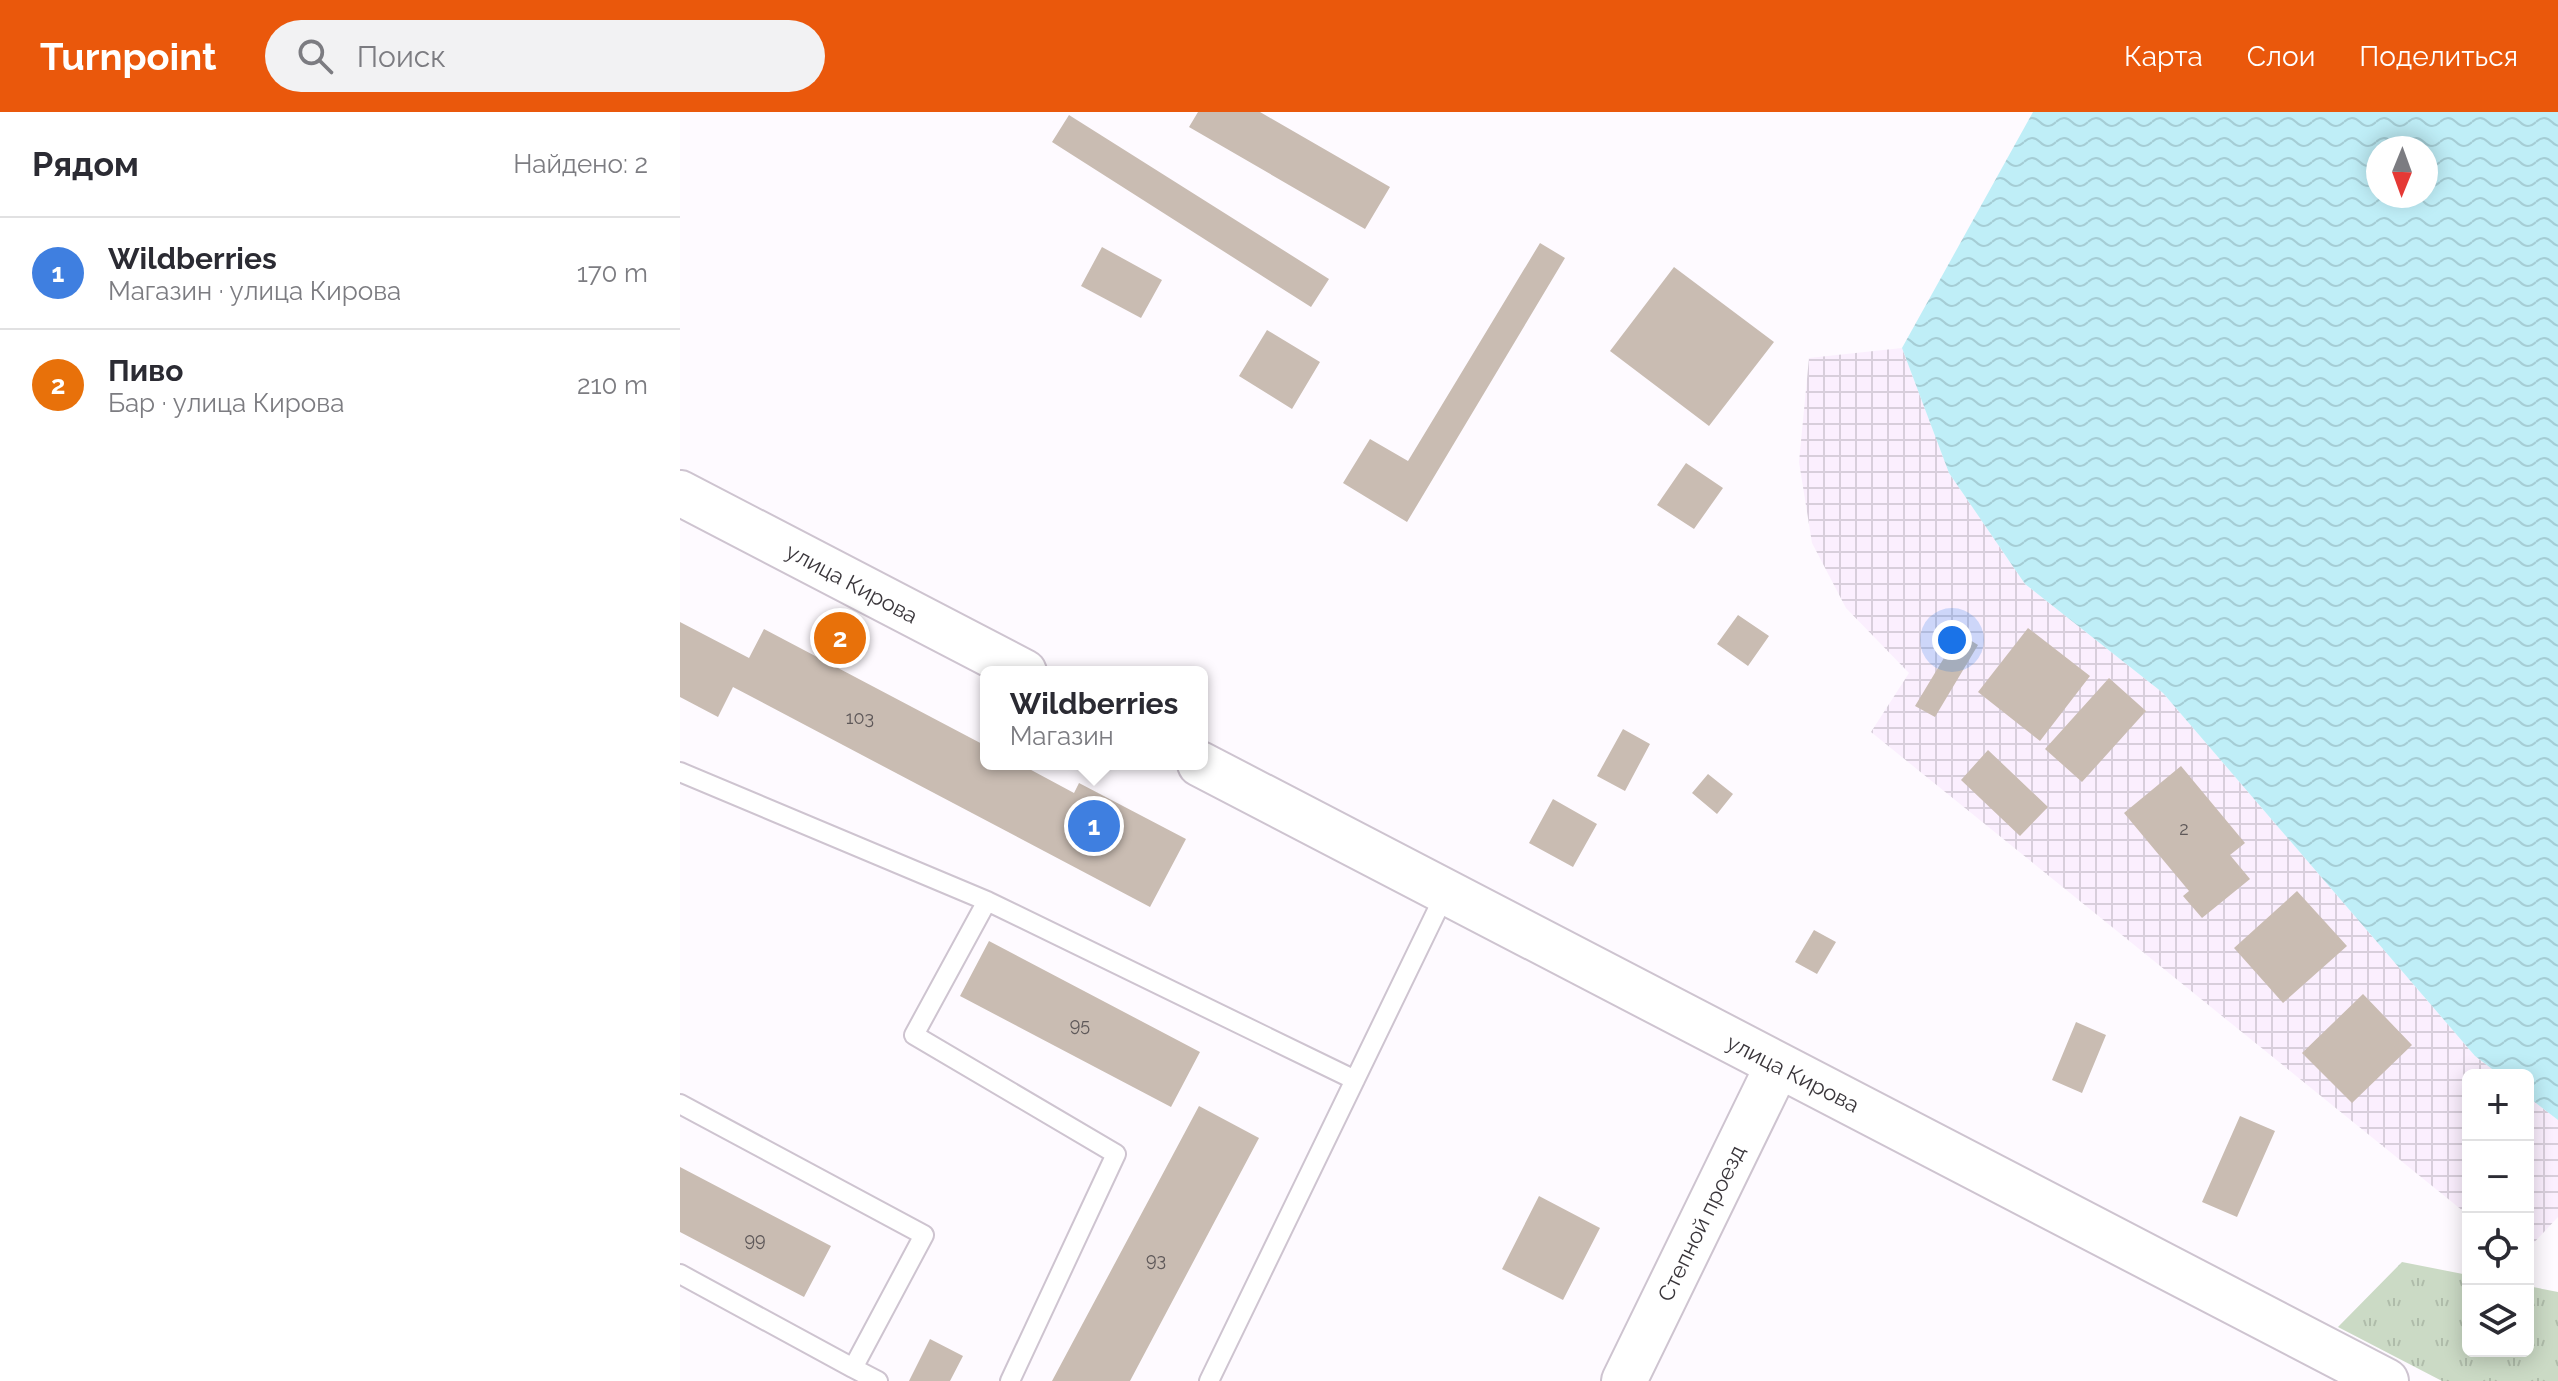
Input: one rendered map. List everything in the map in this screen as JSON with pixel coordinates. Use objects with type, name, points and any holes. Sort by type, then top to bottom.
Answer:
[{"type":"main road","name":"улица Кирова","points":[[680,493],[1012,666]]},
{"type":"main road","name":"улица Кирова","points":[[1208,768],[2386,1381]]},
{"type":"main road","name":"Степной проезд","points":[[1624,1381],[1778,1065]]},
{"type":"lane","points":[[680,772],[987,901],[1355,1080]]},
{"type":"lane","points":[[1209,1381],[1446,892]]},
{"type":"lane","points":[[987,901],[914,1035],[1116,1154],[1010,1381]]},
{"type":"lane","points":[[680,1104],[924,1235],[853,1368]]},
{"type":"lane","points":[[680,1274],[878,1381]]},
{"type":"shaded area","points":[[1902,348],[1949,473],[2025,584],[2163,693],[2475,1056],[2492,1069],[2462,1069],[2462,1210],[1871,732],[1909,673],[1846,608],[1812,543],[1799,462],[1809,358]]},
{"type":"shaded area","points":[[2534,1102],[2558,1120],[2558,1217],[2534,1243]]},
{"type":"green space","points":[[2402,1262],[2462,1274],[2462,1357],[2534,1357],[2534,1287],[2558,1292],[2558,1381],[2442,1381],[2338,1327]]},
{"type":"water","points":[[2033,112],[2558,112],[2558,1120],[2534,1102],[2534,1069],[2492,1069],[2475,1056],[2163,693],[2025,584],[1949,473],[1902,348]]},
{"type":"building","points":[[1198,112],[1260,112],[1390,187],[1365,229],[1189,127]]},
{"type":"building","points":[[1069,115],[1329,279],[1311,307],[1052,142]]},
{"type":"building","points":[[1540,243],[1565,258],[1407,522],[1343,483],[1370,439],[1408,461]]},
{"type":"building","points":[[1102,247],[1162,280],[1141,318],[1081,286]]},
{"type":"building","points":[[1674,267],[1774,342],[1709,426],[1610,351]]},
{"type":"building","points":[[1267,330],[1320,362],[1292,409],[1239,376]]},
{"type":"building","points":[[1686,463],[1723,488],[1694,529],[1657,505]]},
{"type":"building","points":[[1738,615],[1769,636],[1748,666],[1717,644]]},
{"type":"building","points":[[680,622],[749,658],[764,629],[980,743],[980,770],[1031,770],[1074,793],[1079,783],[1186,839],[1150,907],[733,687],[718,717],[680,697]]},
{"type":"building","points":[[2028,628],[2090,676],[2040,741],[1978,692]]},
{"type":"building","points":[[1959,633],[1978,645],[1935,717],[1915,706]]},
{"type":"building","points":[[2109,678],[2146,711],[2082,782],[2045,749]]},
{"type":"building","points":[[1623,729],[1650,744],[1625,791],[1597,776]]},
{"type":"building","points":[[1988,750],[2048,807],[2020,836],[1961,780]]},
{"type":"building","points":[[2181,766],[2245,843],[2230,855],[2250,879],[2202,918],[2183,896],[2189,891],[2124,813]]},
{"type":"building","points":[[1708,774],[1733,794],[1717,814],[1692,793]]},
{"type":"building","points":[[1553,799],[1597,824],[1573,867],[1529,843]]},
{"type":"building","points":[[2297,891],[2347,946],[2283,1003],[2234,948]]},
{"type":"building","points":[[1814,930],[1836,942],[1817,974],[1795,962]]},
{"type":"building","points":[[989,941],[1200,1052],[1171,1107],[960,996]]},
{"type":"building","points":[[2363,994],[2412,1045],[2352,1103],[2302,1053]]},
{"type":"building","points":[[2076,1022],[2106,1035],[2082,1093],[2052,1080]]},
{"type":"building","points":[[1199,1106],[1259,1138],[1130,1381],[1052,1381]]},
{"type":"building","points":[[2240,1116],[2275,1131],[2237,1217],[2202,1202]]},
{"type":"building","points":[[680,1167],[831,1246],[804,1297],[680,1232]]},
{"type":"building","points":[[1539,1196],[1600,1228],[1563,1300],[1502,1269]]},
{"type":"building","points":[[930,1339],[963,1356],[950,1381],[909,1381]]},
{"type":"place","name":"Пиво","points":[[840,638]]},
{"type":"place","name":"Wildberries","points":[[1094,826]]}]
